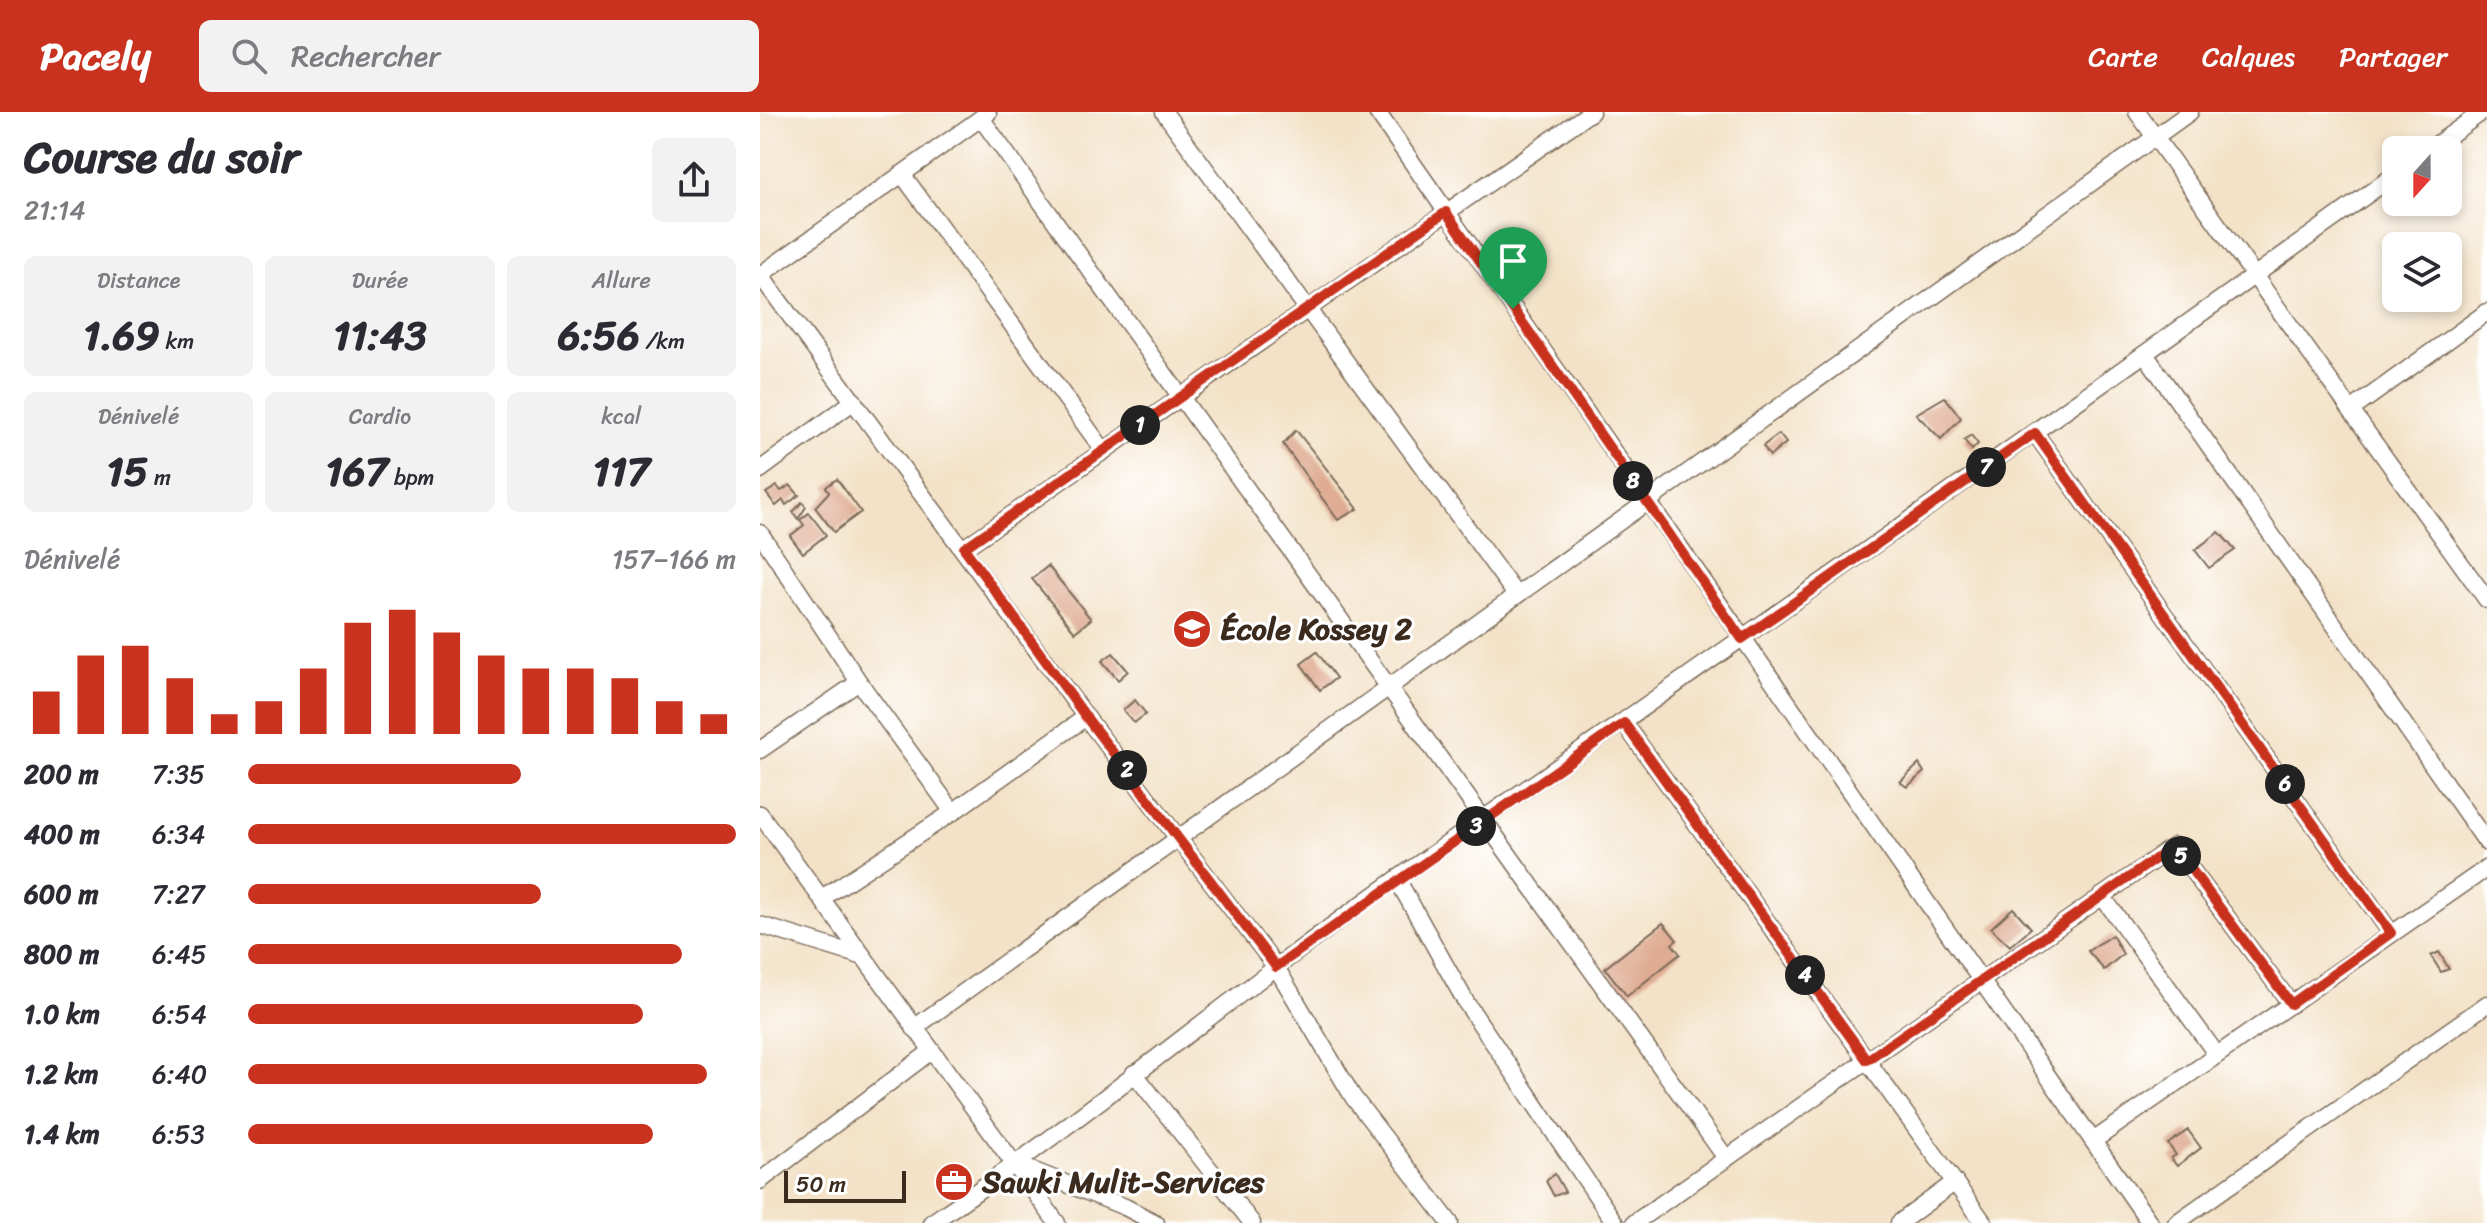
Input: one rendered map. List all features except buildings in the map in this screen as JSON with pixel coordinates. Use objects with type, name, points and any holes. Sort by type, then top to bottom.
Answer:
[{"type":"street","points":[[1164,112],[1516,595]]},
{"type":"street","points":[[1377,112],[2150,1223]]},
{"type":"street","points":[[964,548],[1591,112]]},
{"type":"street","points":[[2137,112],[2487,600]]},
{"type":"street","points":[[914,1028],[2190,112]]},
{"type":"street","points":[[2449,136],[2482,112]]},
{"type":"street","points":[[1450,1223],[1353,1097],[1276,967],[1086,717],[760,275],[985,115],[1180,397],[1726,1158]]},
{"type":"street","points":[[902,174],[1104,451]]},
{"type":"street","points":[[931,1223],[1397,879],[1624,723],[2382,184]]},
{"type":"street","points":[[2351,410],[2487,312]]},
{"type":"street","points":[[2145,354],[2487,843]]},
{"type":"street","points":[[760,470],[854,401]]},
{"type":"street","points":[[2035,433],[2391,933]]},
{"type":"street","points":[[760,533],[859,682],[953,812]]},
{"type":"street","points":[[760,750],[859,682]]},
{"type":"street","points":[[822,898],[953,812],[1086,717]]},
{"type":"street","points":[[1624,723],[1984,1223]]},
{"type":"street","points":[[760,814],[1057,1223]]},
{"type":"street","points":[[1634,1223],[2174,846],[2291,1004]]},
{"type":"street","points":[[2093,1141],[2487,868]]},
{"type":"street","points":[[1397,879],[1467,1004],[1615,1223]]},
{"type":"street","points":[[2102,896],[2217,1055]]},
{"type":"street","points":[[760,925],[864,957]]},
{"type":"street","points":[[2176,1223],[2487,1004]]},
{"type":"street","points":[[760,1181],[930,1052]]},
{"type":"street","points":[[1134,1073],[1252,1223]]},
{"type":"street","points":[[1013,1163],[1125,1207],[1156,1223]]},
{"type":"street","points":[[1899,1223],[1955,1182]]},
{"type":"place","name":"École Kossey 2","points":[[1192,629]]},
{"type":"place","name":"Sawki Mulit-Services","points":[[954,1182]]},
{"type":"route","points":[[1446,212],[1513,309],[1742,639],[2035,433],[2391,933],[2291,1004],[2174,846],[1867,1060],[1624,723],[1397,879],[1276,967],[1086,717],[964,548],[1446,212]]}]
